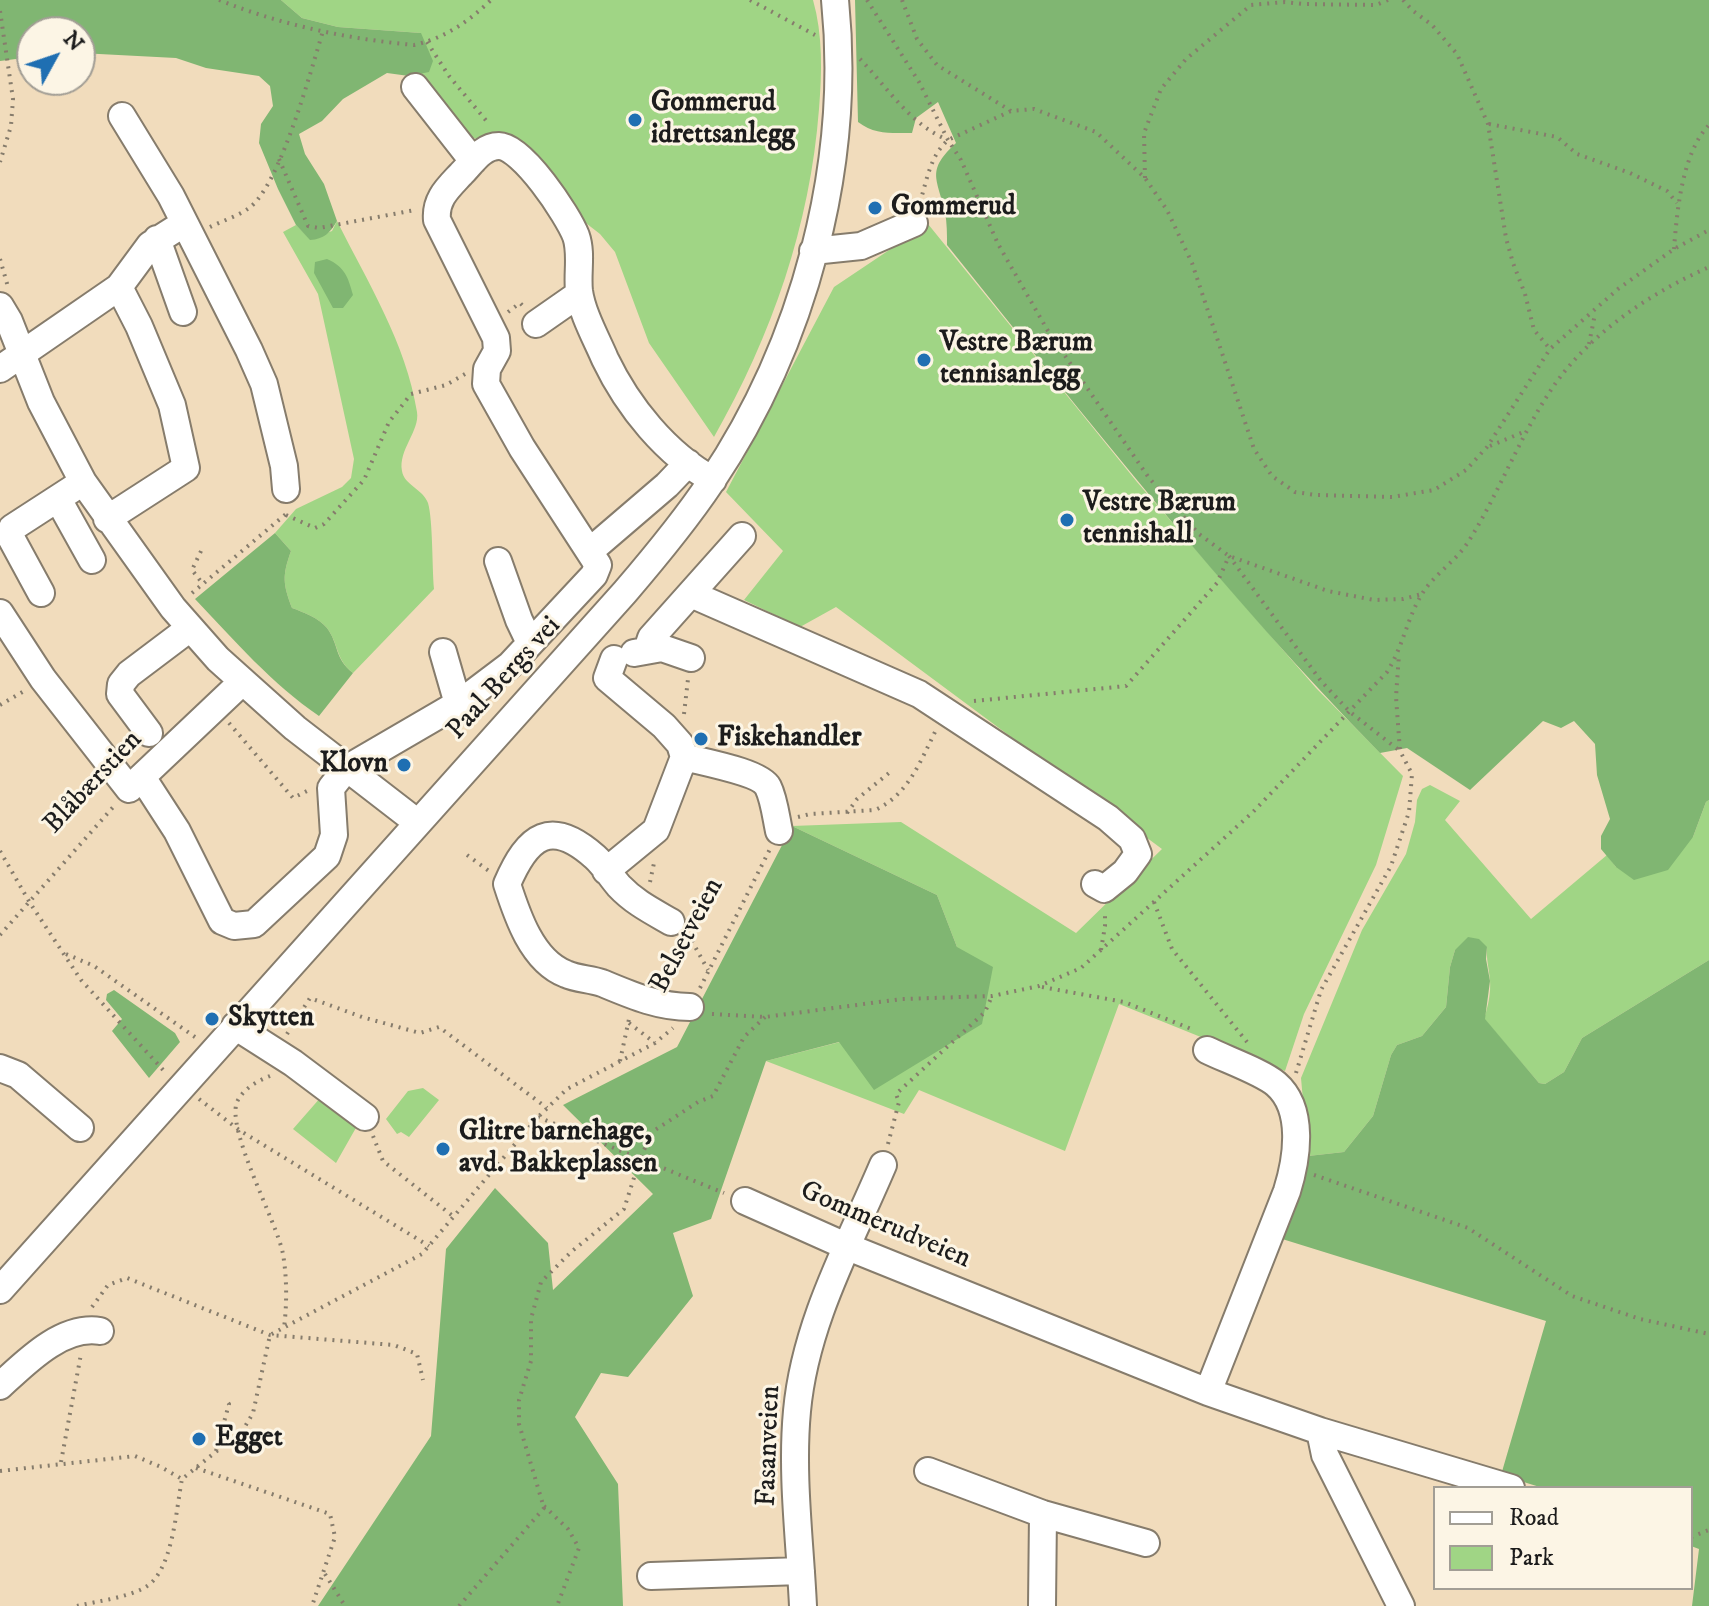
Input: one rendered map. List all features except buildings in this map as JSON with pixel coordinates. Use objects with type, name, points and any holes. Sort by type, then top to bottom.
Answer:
[{"type":"street","name":"Paal Bergs vei","points":[[0,1290],[581,641],[660,551],[713,480],[746,424],[773,369],[803,290],[824,209],[834,145],[838,86],[835,0]]},
{"type":"street","points":[[415,87],[473,161]]},
{"type":"street","points":[[122,116],[163,181],[264,384],[284,466],[286,489]]},
{"type":"street","points":[[339,778],[458,704],[510,665],[594,575],[598,565],[543,482],[486,384],[487,369],[497,351],[496,338],[437,220],[437,206],[442,194],[482,152],[503,146],[512,149],[528,166],[577,240],[579,294],[621,388],[650,427],[688,463],[713,480]]},
{"type":"street","points":[[813,251],[861,246],[914,223]]},
{"type":"street","points":[[11,363],[119,287],[157,239],[187,231]]},
{"type":"street","points":[[157,239],[183,312]]},
{"type":"street","points":[[107,519],[186,468],[172,405],[119,287]]},
{"type":"street","points":[[536,324],[579,294]]},
{"type":"street","points":[[0,306],[9,321],[11,363],[41,402],[83,482],[107,519],[173,608],[242,682],[295,728],[339,778],[418,823]]},
{"type":"street","points":[[590,551],[688,463]]},
{"type":"street","points":[[41,593],[10,536],[12,528],[83,482]]},
{"type":"street","points":[[58,499],[92,560]]},
{"type":"street","points":[[647,650],[651,638],[742,536]]},
{"type":"street","points":[[498,561],[530,643]]},
{"type":"street","points":[[691,594],[919,694],[1108,818],[1132,839],[1138,854],[1136,861],[1099,887]]},
{"type":"street","points":[[0,613],[43,679],[177,831],[222,921],[234,926],[254,924],[327,856],[334,835],[339,778]]},
{"type":"street","points":[[149,733],[120,694],[121,684],[129,674],[190,628]]},
{"type":"street","points":[[581,641],[592,652],[614,659],[662,648],[691,658]]},
{"type":"street","points":[[443,652],[458,704]]},
{"type":"street","points":[[614,659],[607,678],[664,726],[682,750],[764,781],[769,788],[779,831]]},
{"type":"street","name":"Blåbærstien","points":[[136,783],[242,682]]},
{"type":"street","points":[[606,871],[656,830],[682,750]]},
{"type":"street","points":[[671,922],[646,908],[621,887],[597,858],[568,837],[557,833],[537,840],[515,866],[507,884],[515,910],[528,935],[549,963],[565,974],[598,981],[634,997],[671,1007],[690,1007]]},
{"type":"street","points":[[235,1026],[293,1063],[365,1117]]},
{"type":"street","points":[[1206,1042],[1275,1082],[1293,1086],[1298,1143],[1295,1164],[1208,1392]]},
{"type":"street","points":[[0,1068],[18,1075],[80,1128]]},
{"type":"street","name":"Fasanveien","points":[[803,1606],[797,1410],[811,1339],[823,1298],[883,1165]]},
{"type":"street","name":"Gommerudveien","points":[[745,1201],[848,1247],[1208,1392],[1320,1431],[1504,1486]]},
{"type":"street","points":[[0,1386],[24,1364],[72,1332],[93,1330]]},
{"type":"street","points":[[1320,1431],[1325,1455],[1401,1606]]},
{"type":"street","points":[[928,1471],[1043,1514],[1146,1543]]},
{"type":"street","points":[[1042,1606],[1043,1514]]},
{"type":"street","points":[[651,1576],[801,1571]]},
{"type":"path","points":[[219,0],[252,13],[323,31],[414,45],[453,30],[475,16],[491,0]]},
{"type":"path","points":[[750,0],[821,38]]},
{"type":"path","points":[[867,0],[919,82],[961,160],[998,244],[1048,331],[1149,478],[1199,534],[1229,556],[1328,591],[1374,600],[1403,599],[1422,594]]},
{"type":"path","points":[[902,0],[917,39],[937,65],[1011,111]]},
{"type":"path","points":[[1145,178],[1144,133],[1161,89],[1186,59],[1251,3],[1376,5],[1388,0]]},
{"type":"path","points":[[1403,0],[1432,25],[1457,54],[1488,124],[1509,251],[1534,330],[1550,349]]},
{"type":"path","points":[[0,11],[13,99],[11,126],[0,162]]},
{"type":"path","points":[[187,231],[250,207],[267,186],[298,112],[323,31]]},
{"type":"path","points":[[427,42],[503,146]]},
{"type":"path","points":[[856,54],[909,112],[932,133],[948,140]]},
{"type":"path","points":[[914,223],[933,159],[948,140],[1011,111],[1034,109],[1096,132],[1145,178],[1167,210],[1192,263],[1254,449],[1272,476],[1295,492],[1392,497],[1434,490],[1466,470],[1487,447],[1550,349],[1618,289],[1674,249],[1709,230]]},
{"type":"path","points":[[1488,124],[1557,137],[1577,154],[1630,173],[1667,191],[1677,203]]},
{"type":"path","points":[[1674,249],[1677,203],[1692,147],[1709,125]]},
{"type":"path","points":[[279,159],[308,226],[319,228],[437,206]]},
{"type":"path","points":[[690,1007],[711,1014],[765,1017],[902,999],[992,996],[1039,986],[1081,968],[1253,812],[1387,672],[1399,653],[1422,594],[1469,542],[1528,430],[1556,384],[1588,345],[1670,285],[1709,267]]},
{"type":"path","points":[[1588,345],[1595,311]]},
{"type":"path","points":[[286,515],[315,528],[324,524],[364,480],[389,422],[411,394],[446,385],[469,370],[487,369]]},
{"type":"path","points":[[1487,447],[1528,430]]},
{"type":"path","points":[[173,608],[286,515],[289,508],[286,489]]},
{"type":"path","points":[[201,551],[192,570],[203,584]]},
{"type":"path","points":[[779,831],[786,822],[810,814],[875,810],[897,797],[918,765],[946,711],[974,701],[1126,686],[1217,583],[1229,556]]},
{"type":"path","points":[[1229,556],[1321,681],[1350,712],[1400,751]]},
{"type":"path","points":[[1293,1086],[1321,990],[1391,866],[1409,812],[1412,774],[1400,751],[1396,697],[1399,653]]},
{"type":"path","points":[[682,750],[691,658]]},
{"type":"path","points":[[214,706],[293,798],[339,778]]},
{"type":"path","points":[[847,813],[857,799],[889,773]]},
{"type":"path","name":"Blåbærstien","points":[[0,935],[136,783]]},
{"type":"path","points":[[646,908],[657,848],[656,830]]},
{"type":"path","name":"Belsetveien","points":[[270,1335],[422,1254],[538,1117],[567,1089],[664,1037],[690,1007],[779,831]]},
{"type":"path","points":[[0,851],[30,903],[101,1003],[165,1072]]},
{"type":"path","points":[[1099,887],[1105,926],[1100,952]]},
{"type":"path","points":[[1154,902],[1172,949],[1250,1046]]},
{"type":"path","points":[[671,922],[689,935],[708,970]]},
{"type":"path","points":[[63,952],[94,966],[195,1037]]},
{"type":"path","points":[[1039,986],[1124,1002],[1206,1042]]},
{"type":"path","points":[[883,1165],[899,1102],[896,1094],[985,1012],[992,996]]},
{"type":"path","points":[[620,1063],[634,997]]},
{"type":"path","points":[[269,1048],[288,1034],[310,998],[420,1033],[439,1027],[547,1108]]},
{"type":"path","points":[[459,1606],[544,1508],[519,1424],[519,1400],[531,1361],[531,1319],[541,1282],[571,1252],[624,1209],[652,1132],[698,1102],[713,1096],[744,1037],[765,1017]]},
{"type":"path","points":[[629,1023],[655,1043]]},
{"type":"path","points":[[284,1328],[287,1304],[283,1252],[235,1112],[243,1093],[252,1085],[293,1063]]},
{"type":"path","points":[[1284,1068],[1293,1086]]},
{"type":"path","points":[[193,1095],[239,1130],[429,1246]]},
{"type":"path","points":[[365,1117],[383,1161],[454,1217]]},
{"type":"path","points":[[538,1117],[745,1201]]},
{"type":"path","points":[[1301,1170],[1468,1228],[1572,1296],[1640,1319],[1709,1334]]},
{"type":"path","points":[[61,1462],[93,1330],[90,1311],[108,1285],[127,1278],[270,1335],[394,1345],[417,1354],[423,1380]]},
{"type":"path","points":[[77,1606],[143,1589],[159,1575],[167,1553],[182,1479],[243,1430],[253,1413],[270,1335]]},
{"type":"path","points":[[216,1451],[229,1404],[224,1399]]},
{"type":"path","points":[[0,1471],[135,1456],[182,1479]]},
{"type":"path","points":[[196,1468],[330,1514],[335,1537],[312,1606]]},
{"type":"path","points":[[543,1505],[568,1529],[579,1548],[557,1606]]},
{"type":"path","points":[[324,1572],[345,1606]]},
{"type":"green space","points":[[0,0],[281,0],[302,18],[338,27],[421,33],[433,61],[429,72],[409,76],[387,73],[343,99],[322,121],[299,134],[305,154],[324,184],[337,221],[326,235],[310,240],[296,225],[259,143],[261,124],[273,106],[270,86],[259,76],[206,68],[176,58],[96,54],[96,16],[16,16],[16,59],[0,61]]},
{"type":"green space","points":[[281,0],[813,0],[820,40],[821,82],[807,195],[785,279],[770,319],[754,359],[714,437],[649,343],[615,252],[600,234],[479,140],[461,133],[417,75],[421,33],[338,27],[302,18]]},
{"type":"green space","points":[[855,0],[1709,0],[1709,800],[1693,837],[1668,870],[1634,880],[1616,867],[1601,849],[1601,836],[1610,819],[1597,775],[1595,744],[1574,721],[1561,728],[1543,721],[1470,790],[1407,748],[1380,753],[1322,693],[1157,504],[947,245],[946,216],[936,175],[940,161],[956,143],[938,102],[916,118],[912,133],[877,131],[858,122]]},
{"type":"green space","points":[[337,221],[395,338],[412,387],[417,419],[403,456],[402,471],[406,480],[428,503],[432,532],[434,589],[353,673],[340,657],[324,624],[292,608],[285,580],[291,551],[275,533],[296,509],[342,487],[351,478],[354,459],[318,294],[283,232],[296,225],[310,239],[332,231]]},
{"type":"green space","points":[[928,224],[1137,482],[1316,688],[1403,776],[1376,865],[1304,1014],[1285,1071],[1119,1004],[1065,1151],[919,1090],[904,1114],[766,1061],[840,1042],[875,1089],[957,947],[937,895],[792,826],[901,822],[1076,933],[1162,849],[836,607],[800,627],[744,600],[783,551],[726,492],[834,287]]},
{"type":"green space","points":[[327,259],[345,273],[353,295],[343,308],[333,308],[314,273],[315,262]]},
{"type":"green space","points":[[275,533],[291,551],[285,580],[292,608],[324,624],[343,662],[353,673],[319,716],[269,676],[195,599]]},
{"type":"green space","points":[[1430,785],[1460,801],[1445,820],[1531,919],[1607,855],[1616,867],[1693,837],[1709,800],[1709,960],[1582,1038],[1564,1072],[1545,1084],[1539,1083],[1484,1019],[1490,990],[1487,947],[1455,950],[1446,1007],[1422,1036],[1397,1045],[1391,1055],[1373,1116],[1344,1152],[1308,1156],[1301,1078],[1362,930],[1406,854],[1415,822],[1417,800],[1422,789]]},
{"type":"green space","points":[[792,826],[937,895],[957,947],[993,967],[982,1024],[874,1090],[839,1042],[766,1061],[711,1219],[673,1233],[693,1296],[628,1377],[601,1373],[575,1417],[618,1484],[623,1606],[318,1606],[431,1436],[446,1249],[495,1188],[548,1243],[553,1290],[653,1194],[563,1105],[677,1047]]},
{"type":"green space","points":[[1468,937],[1479,939],[1487,947],[1490,981],[1485,1019],[1539,1083],[1545,1084],[1564,1072],[1582,1038],[1709,960],[1709,1606],[1692,1606],[1699,1549],[1693,1547],[1693,1486],[1537,1486],[1501,1475],[1546,1321],[1279,1238],[1308,1156],[1344,1152],[1373,1116],[1391,1055],[1397,1045],[1422,1036],[1446,1007],[1455,950]]},
{"type":"green space","points":[[114,990],[175,1033],[180,1042],[149,1078],[112,1031],[122,1019],[106,1000],[107,994]]},
{"type":"green space","points":[[423,1088],[439,1100],[409,1137],[401,1132],[397,1134],[386,1119],[408,1091]]},
{"type":"green space","points":[[321,1097],[357,1126],[336,1163],[293,1129]]},
{"type":"place","name":"Gommerud idrettsanlegg","points":[[635,120]]},
{"type":"place","name":"Gommerud","points":[[875,208]]},
{"type":"place","name":"Vestre Bærum tennisanlegg","points":[[924,360]]},
{"type":"place","name":"Vestre Bærum tennishall","points":[[1067,520]]},
{"type":"place","name":"Fiskehandler","points":[[701,739]]},
{"type":"place","name":"Klovn","points":[[404,765]]},
{"type":"place","name":"Skytten","points":[[212,1019]]},
{"type":"place","name":"Glitre barnehage, avd. Bakkeplassen","points":[[443,1149]]},
{"type":"place","name":"Egget","points":[[199,1439]]}]
